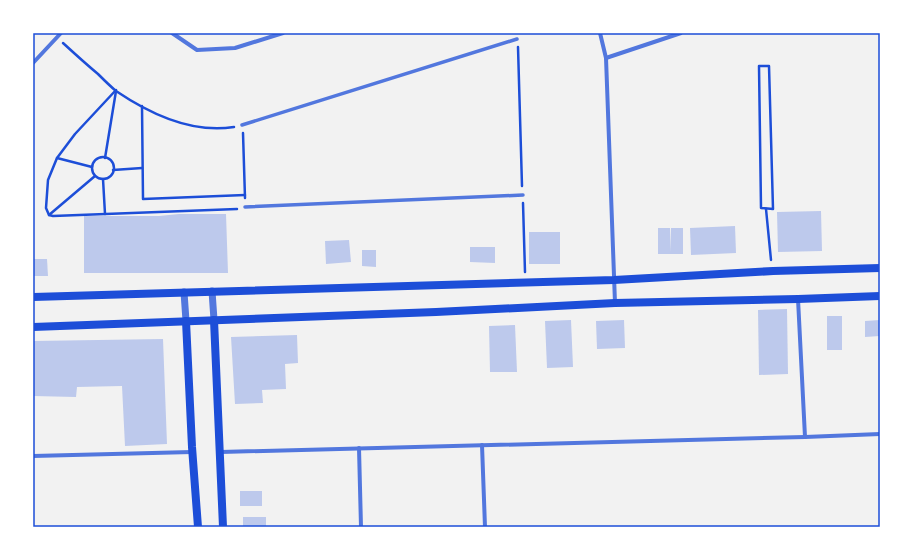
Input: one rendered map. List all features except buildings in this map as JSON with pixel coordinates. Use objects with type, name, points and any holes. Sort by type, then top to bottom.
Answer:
[{"type":"main road","points":[[33,297],[614,280],[773,271],[880,268]]},
{"type":"main road","points":[[33,328],[436,312],[615,303],[880,296]]},
{"type":"main road","points":[[214,320],[221,452],[223,527]]},
{"type":"main road","points":[[186,321],[192,452],[198,527]]},
{"type":"street","points":[[33,63],[61,33]]},
{"type":"street","points":[[172,33],[197,50],[235,48],[283,33]]},
{"type":"street","points":[[600,33],[606,58],[615,303]]},
{"type":"street","points":[[606,58],[681,33]]},
{"type":"street","points":[[242,125],[518,39]]},
{"type":"street","points":[[245,207],[523,195]]},
{"type":"street","points":[[184,292],[186,321]]},
{"type":"street","points":[[212,292],[214,320]]},
{"type":"street","points":[[798,299],[805,437]]},
{"type":"street","points":[[221,452],[880,434]]},
{"type":"street","points":[[482,445],[486,527]]},
{"type":"street","points":[[359,448],[361,527]]},
{"type":"street","points":[[33,456],[192,452]]},
{"type":"path","points":[[49,215],[240,209],[245,207],[242,125],[222,128],[192,126],[178,123],[153,113],[116,90],[57,37]]},
{"type":"path","points":[[518,39],[525,282]]},
{"type":"path","points":[[760,66],[768,66],[773,209],[766,209],[761,208],[760,66]]},
{"type":"path","points":[[49,215],[46,208],[48,180],[57,158],[75,134],[116,90]]},
{"type":"path","points":[[105,158],[116,90]]},
{"type":"path","points":[[142,106],[143,199],[245,195]]},
{"type":"path","points":[[57,158],[92,167]]},
{"type":"path","points":[[105,158],[110,160],[114,170],[108,178],[103,179],[95,176],[92,167],[96,160],[105,158]]},
{"type":"path","points":[[114,170],[142,168]]},
{"type":"path","points":[[49,215],[95,176]]},
{"type":"path","points":[[103,179],[105,214]]},
{"type":"path","points":[[766,209],[773,271]]}]
